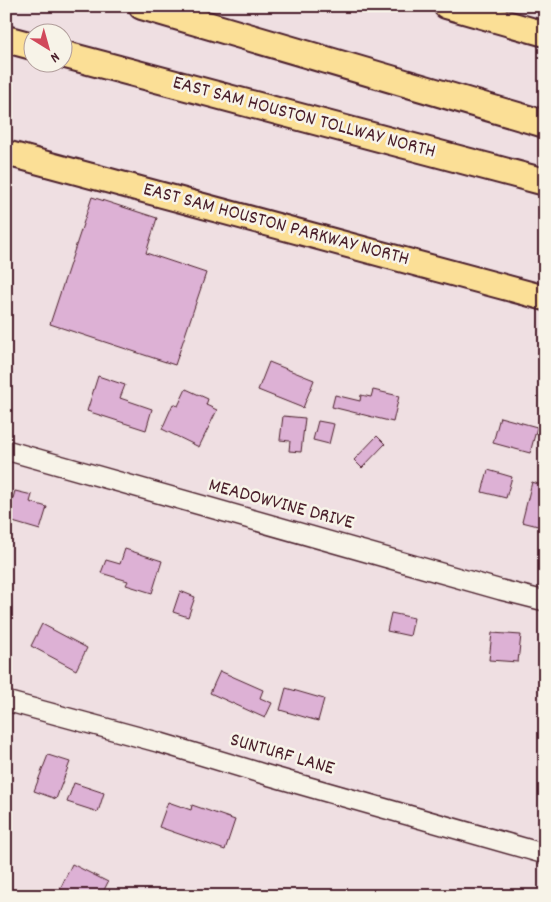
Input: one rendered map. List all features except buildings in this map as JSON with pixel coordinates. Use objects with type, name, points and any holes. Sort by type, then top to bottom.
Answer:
[{"type":"highway","points":[[142,6],[545,124]]},
{"type":"highway","points":[[6,39],[22,43]]},
{"type":"highway","name":"EAST SAM HOUSTON TOLLWAY NORTH","points":[[72,57],[545,182]]},
{"type":"main road","points":[[446,6],[545,34]]},
{"type":"main road","name":"EAST SAM HOUSTON PARKWAY NORTH","points":[[6,153],[545,298]]},
{"type":"street","name":"MEADOWVINE DRIVE","points":[[6,450],[163,496],[545,601]]},
{"type":"street","name":"SUNTURF LANE","points":[[6,701],[161,743],[545,854]]}]
